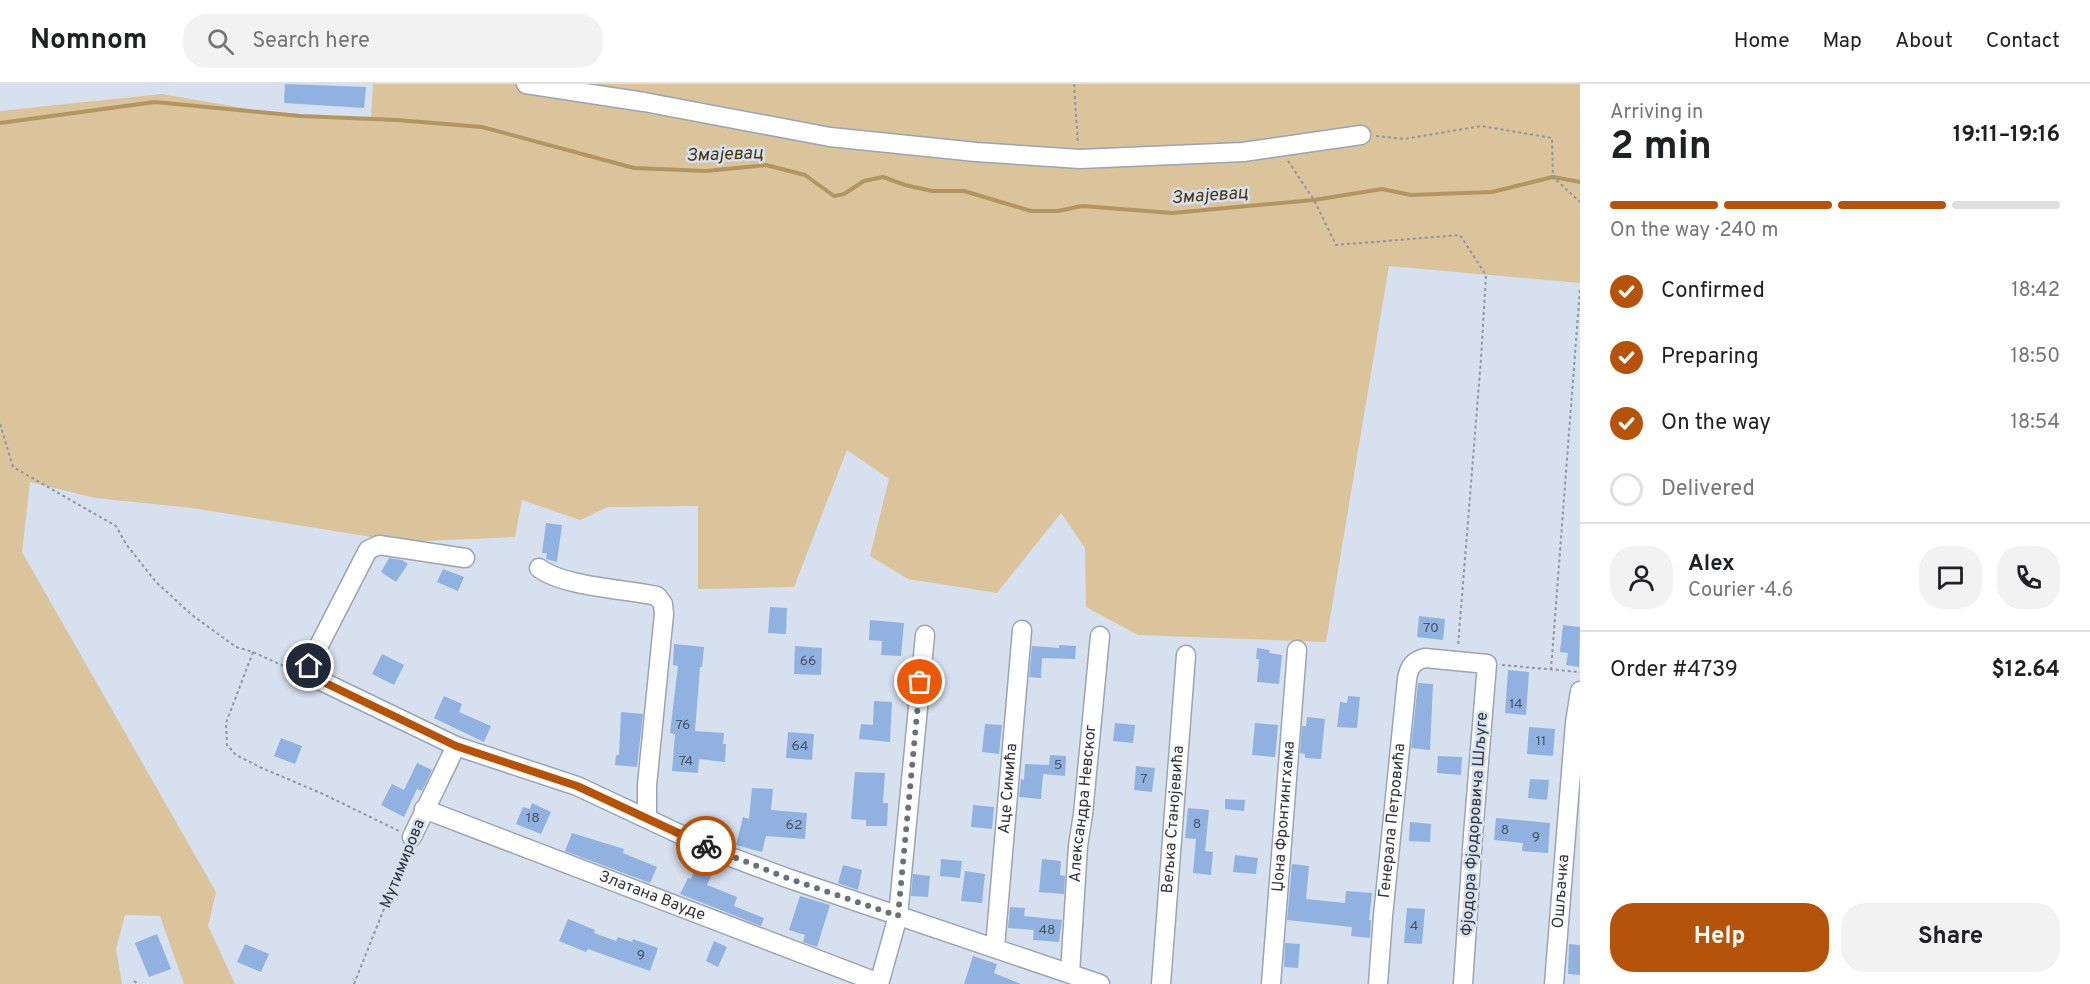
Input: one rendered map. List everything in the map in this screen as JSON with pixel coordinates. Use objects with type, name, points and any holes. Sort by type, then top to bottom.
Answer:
[{"type":"street","points":[[526,84],[644,102],[830,137],[976,152],[1080,159],[1243,152],[1361,135]]},
{"type":"street","points":[[465,558],[379,545],[369,550],[311,661],[311,673],[315,678],[456,746],[577,786],[720,853],[1100,984]]},
{"type":"street","points":[[539,568],[549,576],[657,596],[660,599],[664,614],[647,786],[647,818]]},
{"type":"street","name":"Аце Симића","points":[[995,947],[1022,630]]},
{"type":"street","points":[[879,983],[898,916],[925,635]]},
{"type":"street","name":"Александра Невског","points":[[1070,973],[1078,846],[1100,636]]},
{"type":"street","name":"Џона Фронтингхама","points":[[1271,984],[1297,650]]},
{"type":"street","name":"Вељка Станојевића","points":[[1161,984],[1186,655]]},
{"type":"street","name":"Генерала Петровића","points":[[1378,984],[1409,668],[1415,661],[1425,658],[1457,661]]},
{"type":"street","points":[[1457,661],[1487,664]]},
{"type":"street","name":"Фјодора Фјодоровича Шљуге","points":[[1463,984],[1487,664]]},
{"type":"street","name":"Ошљачка","points":[[1554,984],[1575,723],[1580,691]]},
{"type":"street","name":"Мутимирова","points":[[412,837],[456,746]]},
{"type":"street","name":"Златана Вауде","points":[[424,809],[879,983]]},
{"type":"path","points":[[1074,84],[1080,159]]},
{"type":"path","points":[[1361,135],[1405,139],[1481,126],[1552,138],[1553,177],[1580,202]]},
{"type":"path","points":[[1279,147],[1314,200],[1336,245],[1460,235],[1486,274],[1457,661]]},
{"type":"path","points":[[1551,670],[1580,288]]},
{"type":"path","points":[[0,424],[13,467],[116,526],[126,544],[150,575],[192,615],[236,647],[253,652],[291,670],[311,673]]},
{"type":"path","points":[[253,652],[226,723],[227,745],[236,755],[412,837]]},
{"type":"path","points":[[1487,664],[1580,672]]},
{"type":"path","name":"Мутимирова","points":[[354,984],[412,837]]},
{"type":"path","points":[[134,981],[138,984]]},
{"type":"shaded area","points":[[373,84],[1580,84],[1580,283],[1389,266],[1326,642],[1138,635],[1086,607],[1085,548],[1061,513],[997,593],[908,579],[870,556],[889,479],[847,450],[794,587],[698,589],[698,506],[608,507],[580,520],[522,500],[515,537],[402,542],[192,508],[95,498],[30,482],[22,552],[216,892],[208,926],[235,984],[184,984],[160,916],[125,915],[116,949],[122,984],[0,984],[0,111],[162,94],[284,115],[371,119]]},
{"type":"building","points":[[285,84],[366,87],[364,108],[284,103]]},
{"type":"building","points":[[546,523],[562,525],[557,562],[546,559],[547,553],[542,553]]},
{"type":"building","points":[[389,558],[402,560],[408,564],[396,582],[381,572]]},
{"type":"building","points":[[443,569],[464,577],[458,591],[437,582]]},
{"type":"building","points":[[770,607],[787,608],[786,634],[768,633]]},
{"type":"building","points":[[1419,616],[1445,619],[1443,640],[1417,637]]},
{"type":"building","points":[[870,620],[904,623],[901,656],[881,655],[882,641],[869,640]]},
{"type":"building","points":[[1563,625],[1580,627],[1579,667],[1566,665],[1568,653],[1560,652]]},
{"type":"building","points":[[674,644],[704,647],[702,667],[700,667],[695,731],[724,733],[725,762],[699,759],[698,773],[672,771],[675,734],[670,733],[678,666],[673,665]]},
{"type":"building","points":[[1059,645],[1076,646],[1075,659],[1042,658],[1041,678],[1029,677],[1032,646],[1059,648]]},
{"type":"building","points":[[795,646],[822,648],[821,675],[794,674]]},
{"type":"building","points":[[1257,648],[1282,655],[1279,684],[1257,682],[1259,659],[1256,659]]},
{"type":"building","points":[[382,654],[404,665],[394,685],[372,674]]},
{"type":"building","points":[[1508,670],[1529,672],[1526,715],[1505,713]]},
{"type":"building","points":[[1418,683],[1433,684],[1430,750],[1411,748]]},
{"type":"building","points":[[444,696],[462,704],[459,712],[491,726],[484,742],[434,718]]},
{"type":"building","points":[[1348,696],[1360,697],[1357,728],[1337,727],[1340,702],[1347,703]]},
{"type":"building","points":[[874,701],[892,702],[890,742],[859,739],[861,724],[873,725]]},
{"type":"building","points":[[621,712],[643,714],[637,767],[615,765],[616,755],[619,755]]},
{"type":"building","points":[[1307,717],[1325,719],[1321,759],[1305,758],[1305,754],[1300,753],[1302,726],[1306,726]]},
{"type":"building","points":[[1115,723],[1135,725],[1133,743],[1113,741]]},
{"type":"building","points":[[1255,723],[1278,725],[1275,757],[1252,755]]},
{"type":"building","points":[[985,724],[1002,725],[999,754],[982,752]]},
{"type":"building","points":[[1529,727],[1555,729],[1553,756],[1527,754]]},
{"type":"building","points":[[788,732],[814,734],[812,760],[786,758]]},
{"type":"building","points":[[281,738],[302,746],[295,764],[274,756]]},
{"type":"building","points":[[1050,755],[1066,756],[1065,776],[1043,774],[1041,799],[1019,797],[1021,779],[1024,780],[1025,764],[1049,765]]},
{"type":"building","points":[[1438,756],[1462,757],[1461,775],[1437,773]]},
{"type":"building","points":[[417,763],[432,770],[422,791],[417,789],[404,817],[381,805],[392,784],[404,790]]},
{"type":"building","points":[[1136,766],[1155,768],[1152,792],[1134,790]]},
{"type":"building","points":[[855,772],[885,773],[883,803],[888,803],[887,826],[866,826],[866,820],[851,819]]},
{"type":"building","points":[[1530,779],[1549,780],[1547,800],[1528,798]]},
{"type":"building","points":[[752,788],[773,789],[771,810],[807,813],[805,839],[766,836],[762,852],[736,845],[743,817],[749,819]]},
{"type":"building","points":[[1225,799],[1245,800],[1244,811],[1225,809]]},
{"type":"building","points":[[532,803],[551,812],[541,834],[516,824],[523,807],[530,809]]},
{"type":"building","points":[[973,805],[994,807],[992,829],[971,827]]},
{"type":"building","points":[[1188,808],[1209,810],[1205,851],[1213,852],[1211,875],[1193,873],[1196,839],[1185,838]]},
{"type":"building","points":[[1496,818],[1550,823],[1548,853],[1522,851],[1523,843],[1494,840]]},
{"type":"building","points":[[1410,822],[1431,824],[1430,842],[1409,841]]},
{"type":"building","points":[[572,833],[624,849],[623,853],[657,867],[650,883],[565,851]]},
{"type":"building","points":[[1235,855],[1258,858],[1256,874],[1233,872]]},
{"type":"building","points":[[941,859],[962,861],[960,878],[940,876]]},
{"type":"building","points":[[1042,859],[1061,861],[1060,875],[1065,876],[1064,894],[1039,892]]},
{"type":"building","points":[[1292,864],[1309,866],[1306,899],[1345,903],[1346,891],[1372,893],[1370,938],[1351,936],[1352,927],[1287,920]]},
{"type":"building","points":[[696,865],[713,872],[707,885],[737,897],[734,906],[764,918],[761,926],[680,894],[688,878],[691,879]]},
{"type":"building","points":[[843,865],[862,870],[858,890],[838,883]]},
{"type":"building","points":[[965,871],[985,874],[982,903],[961,901]]},
{"type":"building","points":[[913,874],[930,876],[928,897],[911,896]]},
{"type":"building","points":[[800,896],[830,905],[817,947],[803,942],[805,935],[789,930]]},
{"type":"building","points":[[1010,907],[1025,908],[1024,916],[1062,920],[1059,942],[1033,940],[1034,930],[1008,928]]},
{"type":"building","points":[[1407,908],[1425,909],[1422,944],[1404,943]]},
{"type":"building","points":[[568,919],[595,930],[594,933],[616,941],[618,937],[632,942],[633,939],[658,948],[650,971],[588,949],[586,952],[559,941]]},
{"type":"building","points":[[157,934],[171,969],[149,977],[135,943]]},
{"type":"building","points":[[714,941],[727,947],[718,967],[706,961]]},
{"type":"building","points":[[1285,943],[1300,944],[1298,968],[1284,967]]},
{"type":"building","points":[[245,944],[269,954],[261,972],[237,962]]},
{"type":"building","points":[[1569,944],[1580,945],[1580,975],[1568,974]]},
{"type":"building","points":[[973,956],[997,964],[994,973],[1021,984],[964,984]]},
{"type":"waterway","name":"Змајевац","points":[[0,123],[155,102],[300,116],[397,120],[482,127],[634,168],[706,171],[766,165],[805,175],[834,196],[844,194],[864,181],[883,177],[932,191],[964,191],[1031,211],[1058,211],[1082,206],[1172,213],[1314,200],[1382,189],[1411,195],[1492,192],[1553,177],[1580,182]]},
{"type":"way so far","points":[[706,846],[787,878],[898,916],[920,682]]},
{"type":"route","points":[[309,666],[315,678],[456,746],[577,786],[706,846]]}]
